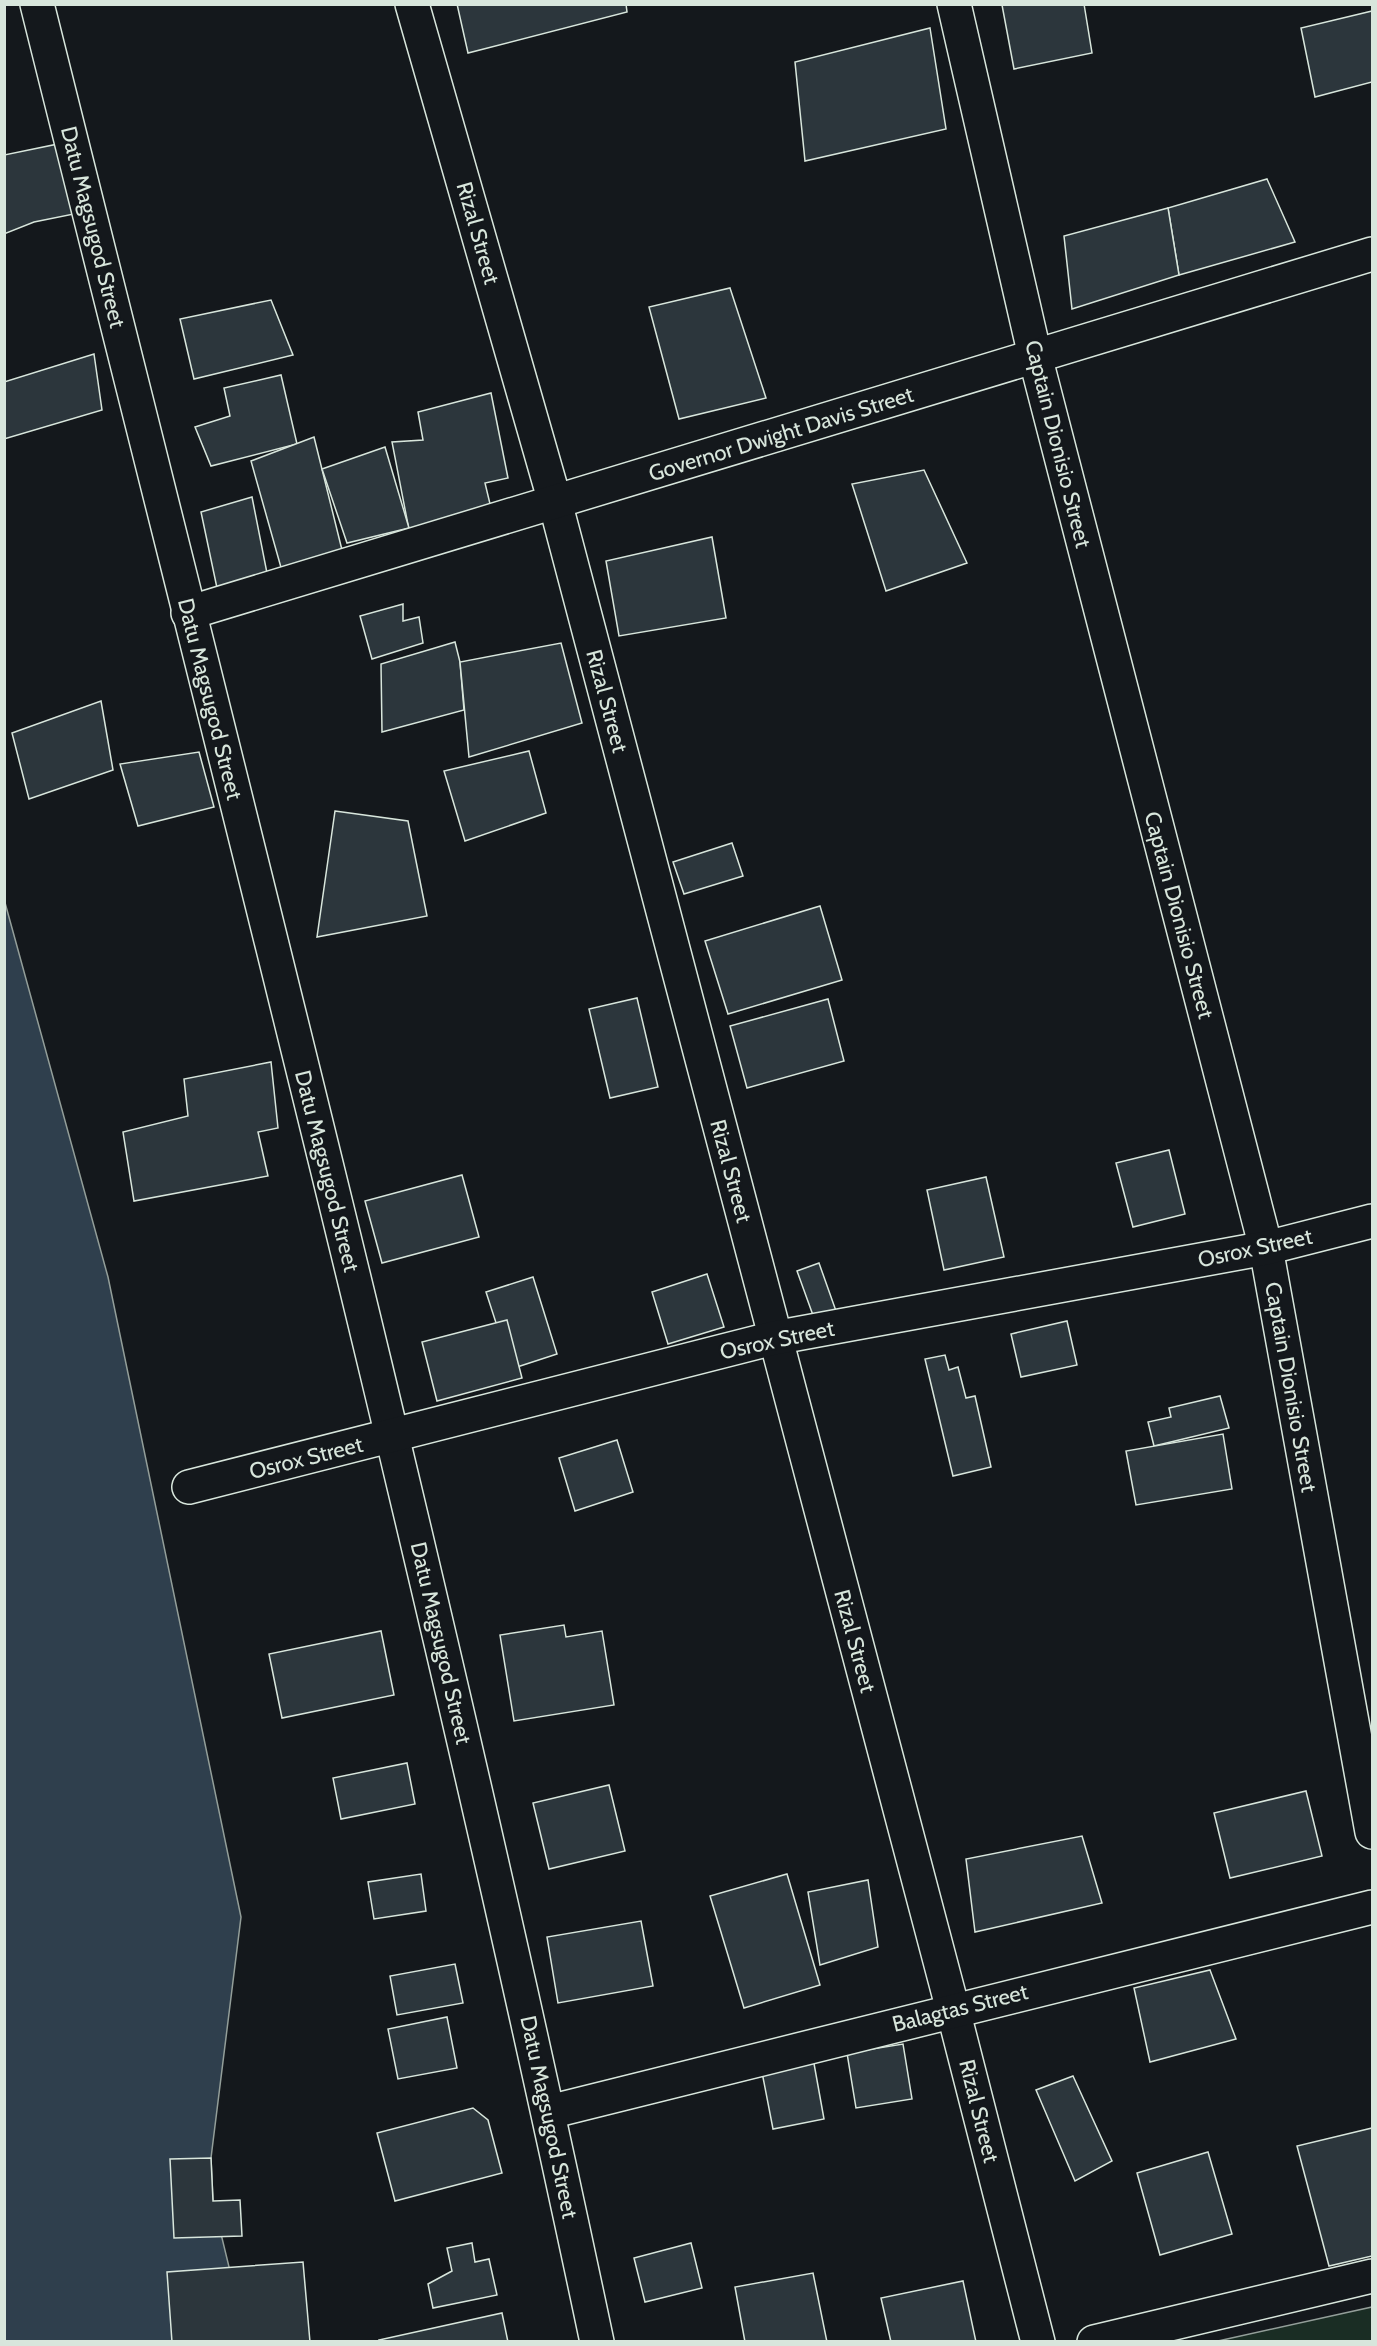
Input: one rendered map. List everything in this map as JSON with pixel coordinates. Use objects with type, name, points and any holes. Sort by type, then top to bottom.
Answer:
[{"type":"street","name":"Datu Magsugod Street","points":[[37,4],[393,1436],[549,2112],[597,2342]]},
{"type":"street","name":"Rizal Street","points":[[412,4],[555,502],[953,2010],[1038,2342]]},
{"type":"street","name":"Captain Dionisio Street","points":[[954,4],[1035,356],[1266,1248],[1372,1832]]},
{"type":"street","name":"Governor Dwight Davis Street","points":[[188,613],[1372,254]]},
{"type":"street","name":"Osrox Street","points":[[189,1487],[774,1338],[1266,1248],[1372,1221]]},
{"type":"street","name":"Balagtas Street","points":[[549,2112],[1372,1907]]},
{"type":"street","points":[[1095,2342],[1372,2276]]},
{"type":"green space","points":[[1372,2307],[1372,2341],[1218,2341]]},
{"type":"water","points":[[4,899],[108,1277],[241,1917],[211,2158],[213,2201],[247,2341],[5,2341]]},
{"type":"building","points":[[457,4],[626,4],[627,12],[468,53]]},
{"type":"building","points":[[1084,4],[1092,53],[1014,69],[1002,5]]},
{"type":"building","points":[[1372,11],[1372,82],[1315,97],[1301,28]]},
{"type":"building","points":[[930,28],[946,129],[805,161],[795,62]]},
{"type":"building","points":[[58,144],[74,214],[34,222],[4,234],[4,155]]},
{"type":"building","points":[[1267,179],[1295,242],[1179,275],[1168,208]]},
{"type":"building","points":[[1168,208],[1179,275],[1072,309],[1064,236]]},
{"type":"building","points":[[730,288],[766,398],[679,419],[649,307]]},
{"type":"building","points":[[271,300],[293,355],[194,379],[180,319]]},
{"type":"building","points":[[94,354],[102,410],[4,439],[4,382]]},
{"type":"building","points":[[281,375],[297,444],[211,466],[195,427],[230,416],[224,388]]},
{"type":"building","points":[[491,393],[508,478],[485,483],[491,508],[410,535],[392,442],[423,440],[418,412]]},
{"type":"building","points":[[314,437],[343,554],[282,571],[251,461]]},
{"type":"building","points":[[385,447],[409,528],[347,543],[322,469]]},
{"type":"building","points":[[924,470],[967,563],[886,591],[852,484]]},
{"type":"building","points":[[252,497],[267,573],[217,588],[201,512]]},
{"type":"building","points":[[712,537],[726,618],[619,636],[606,561]]},
{"type":"building","points":[[403,604],[403,621],[419,617],[423,643],[372,659],[360,616]]},
{"type":"building","points":[[455,642],[460,662],[464,710],[382,732],[381,664]]},
{"type":"building","points":[[561,643],[582,723],[469,757],[460,662]]},
{"type":"building","points":[[101,701],[113,770],[29,799],[12,733]]},
{"type":"building","points":[[529,751],[546,813],[465,841],[444,771]]},
{"type":"building","points":[[199,752],[214,807],[138,826],[120,764]]},
{"type":"building","points":[[335,811],[408,821],[427,916],[317,937]]},
{"type":"building","points":[[732,843],[743,876],[684,894],[673,862]]},
{"type":"building","points":[[820,906],[842,980],[728,1014],[705,941]]},
{"type":"building","points":[[637,998],[658,1087],[610,1098],[589,1009]]},
{"type":"building","points":[[828,999],[844,1061],[747,1088],[730,1026]]},
{"type":"building","points":[[271,1062],[278,1128],[258,1132],[268,1176],[134,1201],[123,1132],[188,1116],[184,1079]]},
{"type":"building","points":[[1169,1150],[1185,1214],[1133,1227],[1116,1163]]},
{"type":"building","points":[[462,1175],[479,1237],[382,1263],[365,1201]]},
{"type":"building","points":[[986,1177],[1004,1257],[944,1270],[927,1190]]},
{"type":"building","points":[[819,1263],[836,1311],[814,1318],[797,1271]]},
{"type":"building","points":[[707,1274],[724,1327],[668,1344],[652,1292]]},
{"type":"building","points":[[533,1277],[557,1354],[511,1369],[486,1292]]},
{"type":"building","points":[[507,1320],[522,1378],[437,1401],[422,1342]]},
{"type":"building","points":[[1067,1321],[1077,1365],[1021,1377],[1011,1334]]},
{"type":"building","points":[[945,1355],[949,1370],[958,1367],[966,1398],[975,1396],[991,1467],[953,1476],[925,1359]]},
{"type":"building","points":[[1220,1396],[1229,1428],[1154,1446],[1148,1422],[1171,1417],[1169,1408]]},
{"type":"building","points":[[1223,1434],[1232,1489],[1136,1505],[1126,1451]]},
{"type":"building","points":[[617,1440],[633,1492],[575,1511],[559,1458]]},
{"type":"building","points":[[564,1625],[566,1637],[602,1631],[614,1705],[514,1721],[500,1635]]},
{"type":"building","points":[[381,1631],[394,1695],[282,1718],[269,1654]]},
{"type":"building","points":[[407,1763],[415,1804],[341,1819],[333,1778]]},
{"type":"building","points":[[609,1785],[625,1851],[549,1869],[533,1803]]},
{"type":"building","points":[[1306,1791],[1322,1856],[1230,1878],[1214,1813]]},
{"type":"building","points":[[1082,1836],[1102,1903],[975,1932],[966,1859]]},
{"type":"building","points":[[421,1874],[426,1911],[374,1919],[368,1882]]},
{"type":"building","points":[[787,1874],[820,1985],[744,2008],[710,1896]]},
{"type":"building","points":[[868,1880],[878,1947],[820,1965],[808,1892]]},
{"type":"building","points":[[641,1921],[653,1986],[558,2003],[547,1937]]},
{"type":"building","points":[[455,1964],[463,2003],[397,2015],[390,1976]]},
{"type":"building","points":[[1210,1970],[1236,2039],[1150,2062],[1134,1988]]},
{"type":"building","points":[[447,2017],[457,2068],[398,2079],[388,2029]]},
{"type":"building","points":[[903,2044],[912,2099],[856,2108],[847,2053]]},
{"type":"building","points":[[813,2058],[824,2119],[773,2129],[761,2067]]},
{"type":"building","points":[[1073,2076],[1112,2161],[1075,2181],[1036,2090]]},
{"type":"building","points":[[473,2108],[488,2120],[502,2173],[395,2201],[377,2133]]},
{"type":"building","points":[[1372,2128],[1372,2256],[1329,2266],[1297,2146]]},
{"type":"building","points":[[1208,2152],[1232,2234],[1160,2255],[1137,2173]]},
{"type":"building","points":[[211,2158],[213,2201],[240,2200],[242,2236],[174,2238],[170,2159]]},
{"type":"building","points":[[472,2243],[475,2262],[489,2259],[497,2295],[433,2308],[428,2284],[452,2271],[447,2248]]},
{"type":"building","points":[[691,2243],[702,2288],[645,2302],[634,2258]]},
{"type":"building","points":[[303,2262],[310,2342],[172,2342],[167,2272]]},
{"type":"building","points":[[813,2273],[827,2342],[745,2342],[735,2287]]},
{"type":"building","points":[[963,2281],[976,2342],[891,2342],[881,2298]]},
{"type":"building","points":[[502,2313],[508,2342],[380,2342],[379,2340]]}]
